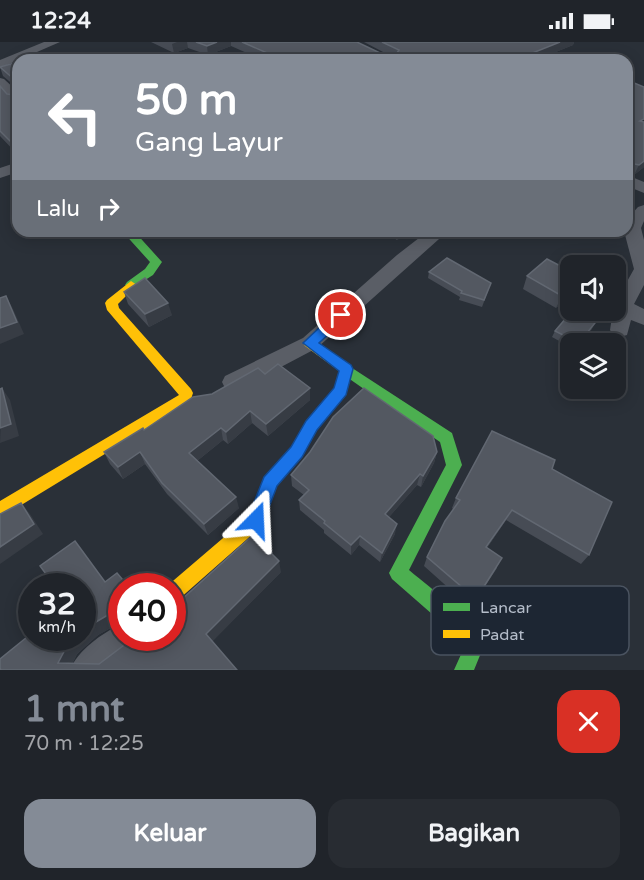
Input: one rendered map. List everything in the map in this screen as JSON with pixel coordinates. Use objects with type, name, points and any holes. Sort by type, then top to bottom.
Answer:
[{"type":"street","points":[[25,54],[54,42]]},
{"type":"street","points":[[0,82],[12,93]]},
{"type":"street","points":[[633,223],[644,210]]},
{"type":"street","points":[[626,300],[643,269],[633,232]]},
{"type":"street","points":[[133,237],[156,262],[149,272],[114,298],[111,303],[113,310],[186,393],[202,396]]},
{"type":"street","points":[[0,510],[202,396],[310,343],[432,237]]},
{"type":"street","points":[[626,308],[644,318]]},
{"type":"street","points":[[620,330],[621,321]]},
{"type":"street","points":[[310,343],[447,438],[454,465],[398,573],[431,601]]},
{"type":"street","points":[[186,582],[256,520],[270,482],[297,452],[312,426],[341,391],[346,369]]},
{"type":"street","points":[[85,670],[108,651]]},
{"type":"street","points":[[464,670],[470,655]]},
{"type":"building","points":[[196,42],[217,42],[207,46]]},
{"type":"building","points":[[242,42],[357,42],[380,53],[397,53],[399,50],[382,42],[560,42],[530,54],[270,54]]},
{"type":"building","points":[[12,64],[12,78],[0,67]]},
{"type":"building","points":[[633,82],[644,87],[644,119],[640,121],[644,122],[644,161],[639,165],[633,164]]},
{"type":"building","points":[[0,86],[7,94],[12,95],[12,143],[0,131]]},
{"type":"building","points":[[447,258],[491,283],[484,300],[461,293],[462,291],[429,272]]},
{"type":"building","points":[[547,259],[560,266],[560,295],[527,276]]},
{"type":"building","points":[[145,278],[168,303],[145,314],[124,292]]},
{"type":"building","points":[[6,296],[17,322],[0,328],[0,298]]},
{"type":"building","points":[[564,321],[595,323],[587,333],[560,334],[555,331]]},
{"type":"building","points":[[278,364],[310,388],[266,424],[250,411],[226,432],[221,428],[189,453],[236,497],[204,524],[162,483],[140,452],[118,467],[104,452],[143,428],[144,430],[193,397],[212,394],[258,368],[265,374]]},
{"type":"building","points":[[2,388],[11,424],[0,428],[0,389]]},
{"type":"building","points":[[364,388],[433,436],[437,452],[423,476],[420,474],[385,514],[397,524],[382,553],[360,536],[351,545],[324,523],[325,521],[299,500],[309,490],[291,475],[310,452],[333,417]]},
{"type":"building","points":[[492,431],[555,460],[552,469],[612,502],[589,555],[512,510],[486,547],[502,558],[484,586],[461,586],[427,557],[445,521],[460,500],[456,498]]},
{"type":"building","points":[[21,503],[34,524],[0,547],[0,514]]},
{"type":"building","points":[[253,535],[279,561],[206,634],[237,670],[1,670],[0,668],[0,659],[18,644],[18,651],[64,651],[58,663],[99,664],[116,651],[186,651],[186,595]]},
{"type":"building","points":[[75,541],[105,582],[108,580],[108,615],[96,622],[96,573],[45,573],[40,566]]},
{"type":"traffic: fast","points":[[131,285],[149,272],[156,262],[133,237]]},
{"type":"traffic: fast","points":[[346,369],[447,438],[454,465],[398,573],[431,601]]},
{"type":"traffic: fast","points":[[464,670],[470,655]]},
{"type":"traffic: slow","points":[[0,510],[185,398],[186,393],[113,310],[111,303],[131,285]]},
{"type":"traffic: slow","points":[[186,582],[256,520],[270,482],[297,452],[312,426],[341,391],[346,369],[310,343]]},
{"type":"route","points":[[256,520],[270,482],[297,452],[312,426],[341,391],[346,369],[310,343],[341,315]]}]
